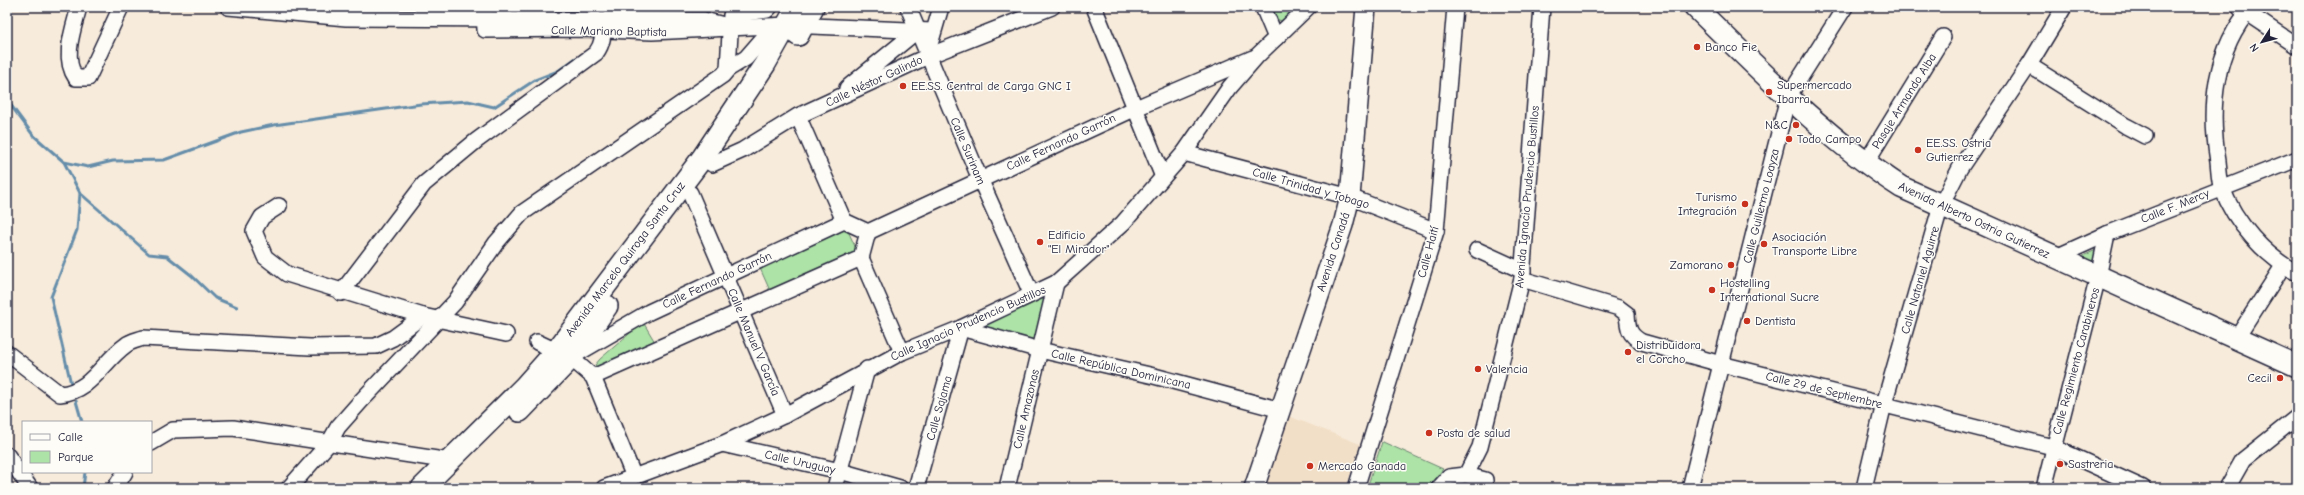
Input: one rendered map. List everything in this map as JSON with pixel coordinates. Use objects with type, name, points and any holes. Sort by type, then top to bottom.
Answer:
[{"type":"highway","name":"Avenida Marcelo Quiroga Santa Cruz","points":[[440,488],[533,399],[564,354],[684,190],[708,161],[791,21],[814,7]]},
{"type":"highway","name":"Avenida Alberto Ostria Gutierrez","points":[[1704,10],[1788,96],[1865,164],[1901,187],[2297,366]]},
{"type":"highway","name":"Avenida Marcelo Quiroga Santa Cruz","points":[[422,488],[525,386],[564,354]]},
{"type":"main road","name":"Avenida Canadá","points":[[1254,488],[1343,225],[1350,197],[1366,7]]},
{"type":"street","points":[[78,7],[70,44],[70,69],[76,78],[88,78],[121,7]]},
{"type":"street","name":"Calle Mariano Baptista","points":[[228,7],[488,16],[603,25],[635,19],[707,30],[791,21],[925,30]]},
{"type":"street","points":[[728,69],[732,27],[731,15],[767,10],[770,7]]},
{"type":"street","name":"Calle Surinam","points":[[908,7],[925,30],[928,56],[980,179],[1031,293]]},
{"type":"street","points":[[826,105],[925,30],[941,7]]},
{"type":"street","name":"Calle Néstor Galindo","points":[[708,161],[743,150],[798,116],[826,105],[928,56],[1052,7]]},
{"type":"street","points":[[1094,7],[1163,177]]},
{"type":"street","points":[[1263,7],[1276,38]]},
{"type":"street","name":"Calle Ignacio Prudencio Bustillos","points":[[604,488],[722,444],[785,415],[867,369],[902,352],[961,328],[1031,293],[1056,283],[1123,223],[1184,153],[1230,87],[1257,56],[1308,7]]},
{"type":"street","name":"Calle Haití","points":[[1356,488],[1436,231],[1455,7]]},
{"type":"street","name":"Avenida Ignacio Prudencio Bustillos","points":[[1467,481],[1480,447],[1522,275],[1542,7]]},
{"type":"street","name":"Calle Guillermo Loayza","points":[[1690,488],[1788,96],[1845,7]]},
{"type":"street","name":"Calle Nataniel Aguirre","points":[[1864,488],[1884,404],[1941,205],[1960,168],[2029,65],[2064,7]]},
{"type":"street","points":[[2297,46],[2246,9],[2234,32],[2219,69],[2212,104],[2213,137],[2222,188],[2248,232],[2283,266],[2297,273]]},
{"type":"street","points":[[288,488],[329,443],[338,427],[361,401],[455,302],[496,243],[522,213],[723,75],[728,69],[746,58],[791,21]]},
{"type":"street","points":[[341,293],[424,184],[476,141],[596,53],[601,46],[603,25]]},
{"type":"street","name":"Pasaje Armando Alba","points":[[1865,164],[1944,37]]},
{"type":"street","name":"Calle Fernando Garrón","points":[[868,232],[1136,108],[1257,56]]},
{"type":"street","points":[[2029,65],[2126,126],[2146,136]]},
{"type":"street","points":[[798,116],[844,221],[868,232],[861,258],[902,352]]},
{"type":"street","name":"Calle Trinidad y Tobago","points":[[1184,153],[1350,197],[1436,231]]},
{"type":"street","name":"Calle F. Mercy","points":[[2056,257],[2107,234],[2297,160]]},
{"type":"street","name":"Calle Manuel V. García","points":[[684,190],[726,276],[785,415]]},
{"type":"street","points":[[279,206],[262,216],[254,231],[265,257],[287,274],[341,293],[423,316],[506,334]]},
{"type":"street","name":"Calle Fernando Garrón","points":[[564,354],[649,312],[844,221]]},
{"type":"street","name":"Calle Regimiento Carabineros","points":[[2044,488],[2098,277],[2107,234]]},
{"type":"street","points":[[1477,250],[1522,275]]},
{"type":"street","points":[[593,377],[861,258]]},
{"type":"street","points":[[2236,339],[2283,266]]},
{"type":"street","name":"Calle 29 de Septiembre","points":[[1522,275],[1619,308],[1627,314],[1629,332],[1633,337],[1721,364],[1884,404],[2053,448],[2143,488]]},
{"type":"street","name":"Calle Amazonas","points":[[1007,488],[1056,283]]},
{"type":"street","points":[[7,353],[60,394],[73,393],[87,385],[112,357],[128,344],[144,338],[310,347],[376,346],[393,338],[423,316]]},
{"type":"street","name":"Calle República Dominicana","points":[[961,328],[1040,350],[1154,376],[1281,410]]},
{"type":"street","name":"Calle Sajama","points":[[916,488],[961,328]]},
{"type":"street","points":[[537,342],[564,354],[593,377],[634,477]]},
{"type":"street","points":[[835,488],[867,369]]},
{"type":"street","points":[[2227,488],[2243,460],[2297,417]]},
{"type":"street","points":[[152,442],[173,430],[233,428],[450,461]]},
{"type":"street","name":"Calle Uruguay","points":[[722,444],[840,471],[900,488]]},
{"type":"street","points":[[1439,488],[1449,477],[1485,484],[1480,447]]},
{"type":"street","points":[[7,455],[30,488]]},
{"type":"street","points":[[115,488],[124,473]]},
{"type":"shaded area","name":"Mercado Canada","points":[[1286,415],[1360,444],[1346,488],[1260,488]]},
{"type":"green space","points":[[1271,7],[1298,7],[1282,21],[1275,19]]},
{"type":"green space","points":[[841,228],[849,233],[857,251],[853,255],[771,293],[759,266]]},
{"type":"green space","points":[[2096,250],[2093,269],[2074,260]]},
{"type":"green space","points":[[1045,294],[1048,299],[1035,344],[976,328]]},
{"type":"green space","points":[[643,322],[658,347],[600,372],[595,365],[600,359]]},
{"type":"green space","points":[[1382,442],[1443,469],[1428,488],[1367,488]]},
{"type":"waterway","points":[[7,100],[33,135],[64,162],[88,167],[113,161],[164,160],[241,132],[274,125],[421,104],[468,101],[494,107],[535,80],[558,71],[576,58]]},
{"type":"waterway","points":[[64,162],[80,193],[77,230],[51,297],[71,384]]},
{"type":"waterway","points":[[80,193],[149,254],[167,256],[191,275],[215,298],[237,307]]},
{"type":"waterway","points":[[76,401],[82,421]]},
{"type":"waterway","points":[[83,488],[85,473]]},
{"type":"place","name":"Banco Fie","points":[[1697,47]]},
{"type":"place","name":"EE.SS. Central de Carga GNC I","points":[[903,86]]},
{"type":"place","name":"Supermercado Ibarra","points":[[1769,92]]},
{"type":"place","name":"N&C","points":[[1796,125]]},
{"type":"place","name":"Todo Campo","points":[[1789,139]]},
{"type":"place","name":"EE.SS. Ostria Gutierrez","points":[[1918,150]]},
{"type":"place","name":"Turismo Integración","points":[[1745,204]]},
{"type":"place","name":"Edificio \"El Mirador\"","points":[[1040,242]]},
{"type":"place","name":"Asociación Transporte Libre","points":[[1764,244]]},
{"type":"place","name":"Zamorano","points":[[1731,265]]},
{"type":"place","name":"Hostelling International Sucre","points":[[1712,290]]},
{"type":"place","name":"Dentista","points":[[1747,321]]},
{"type":"place","name":"Distribuidora el Corcho","points":[[1628,352]]},
{"type":"place","name":"Valencia","points":[[1478,369]]},
{"type":"place","name":"Cecil","points":[[2280,378]]},
{"type":"place","name":"Posta de salud","points":[[1429,433]]},
{"type":"place","name":"Sastreria","points":[[2060,464]]},
{"type":"place","name":"Mercado Canada","points":[[1310,466]]}]
